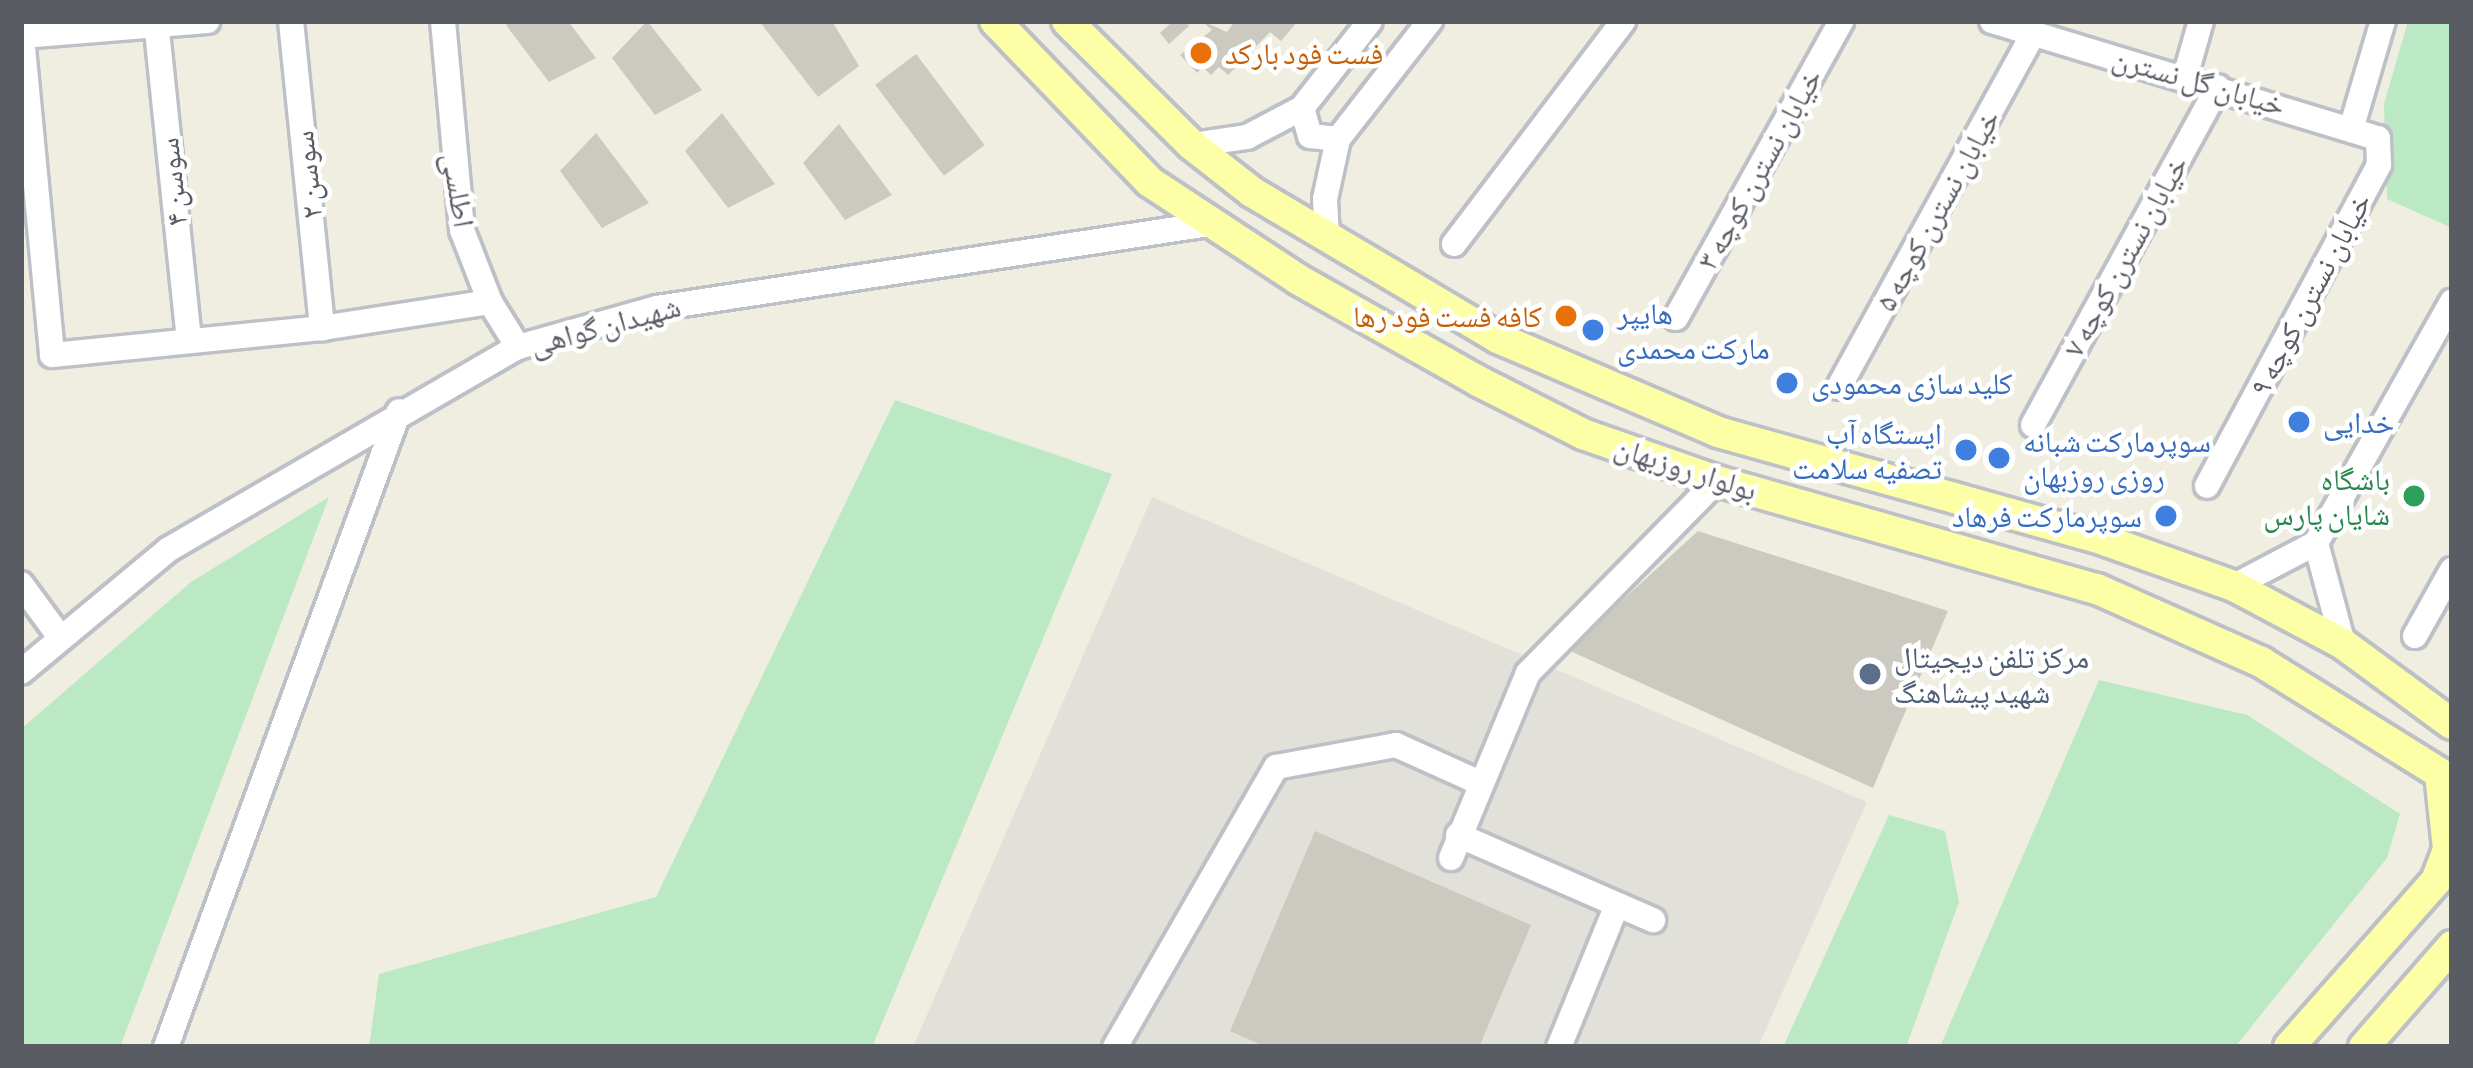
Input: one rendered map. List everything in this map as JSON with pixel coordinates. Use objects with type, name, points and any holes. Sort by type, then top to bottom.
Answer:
[{"type":"main road","name":"بولوار روزبهان","points":[[995,21],[1131,164],[1209,224],[1478,382],[1583,434],[1717,481],[2097,589],[2261,662],[2446,777]]},
{"type":"main road","name":"بولوار روزبهان","points":[[1067,21],[1192,145],[1327,237],[1498,338],[1718,432],[2104,540],[2234,586],[2343,644],[2452,724]]},
{"type":"main road","points":[[2289,1047],[2444,871],[2449,849],[2446,777]]},
{"type":"main road","points":[[2364,1047],[2452,946]]},
{"type":"street","points":[[22,36],[207,21]]},
{"type":"street","name":"سوسن ۲","points":[[291,21],[322,328]]},
{"type":"street","name":"اطلسی","points":[[443,21],[462,230],[490,302],[518,347]]},
{"type":"street","points":[[1192,145],[1247,136],[1302,108],[1370,21]]},
{"type":"street","points":[[1327,237],[1324,199],[1338,139],[1430,21]]},
{"type":"street","points":[[1454,244],[1623,21]]},
{"type":"street","name":"خیابان نسترن کوچه ۳","points":[[1676,318],[1841,21]]},
{"type":"street","points":[[2185,77],[2201,21]]},
{"type":"street","points":[[2352,126],[2383,21]]},
{"type":"street","name":"سوسن ۴","points":[[156,23],[189,339]]},
{"type":"street","points":[[21,26],[52,355],[322,328],[490,302]]},
{"type":"street","name":"خیابان گل نسترن","points":[[2015,26],[2352,126]]},
{"type":"street","name":"خیابان نسترن کوچه ۵","points":[[1839,387],[2015,26]]},
{"type":"street","name":"خیابان نسترن کوچه ۷","points":[[2033,425],[2218,87]]},
{"type":"street","points":[[1302,108],[1310,136],[1338,139]]},
{"type":"street","name":"خیابان نسترن کوچه ۹","points":[[2207,486],[2379,165],[2378,138],[2352,126]]},
{"type":"street","name":"شهیدان گواهی","points":[[21,672],[58,636],[170,549],[399,411],[518,347],[657,308],[1209,224]]},
{"type":"street","points":[[2234,586],[2316,543],[2452,302]]},
{"type":"street","points":[[166,1047],[399,411]]},
{"type":"street","points":[[1653,920],[1454,846],[1528,674],[1717,481]]},
{"type":"street","points":[[2316,543],[2343,644]]},
{"type":"street","points":[[2415,636],[2452,570]]},
{"type":"street","points":[[21,584],[58,636]]},
{"type":"street","points":[[1115,1047],[1276,767],[1396,745],[1480,783]]},
{"type":"street","points":[[1559,1047],[1617,905]]},
{"type":"shaded area","points":[[1152,497],[1867,802],[1758,1047],[913,1047]]},
{"type":"green space","points":[[2408,21],[2452,21],[2452,228],[2387,199],[2384,104]]},
{"type":"green space","points":[[895,400],[1112,474],[872,1047],[369,1047],[379,974],[656,897]]},
{"type":"green space","points":[[329,497],[120,1047],[21,1047],[21,729],[191,582]]},
{"type":"green space","points":[[2099,680],[2247,715],[2400,814],[2387,858],[2235,1047],[1940,1047]]},
{"type":"green space","points":[[1889,815],[1945,831],[1959,902],[1906,1047],[1783,1047]]},
{"type":"building","points":[[512,21],[568,21],[596,58],[549,82],[506,25]]},
{"type":"building","points":[[647,21],[702,90],[655,115],[612,58]]},
{"type":"building","points":[[759,21],[832,21],[859,66],[818,97]]},
{"type":"building","points":[[1173,21],[1190,25],[1169,44],[1160,33]]},
{"type":"building","points":[[1202,21],[1227,32],[1235,21],[1298,21],[1281,41],[1270,32],[1228,75],[1219,67],[1211,75],[1203,67],[1197,73],[1180,55],[1212,30]]},
{"type":"building","points":[[916,54],[985,145],[944,176],[875,85]]},
{"type":"building","points":[[722,113],[775,184],[728,208],[685,151]]},
{"type":"building","points":[[839,124],[892,195],[845,220],[803,163]]},
{"type":"building","points":[[596,133],[649,203],[602,228],[560,171]]},
{"type":"building","points":[[1698,531],[1948,611],[1873,788],[1568,650]]},
{"type":"building","points":[[1315,831],[1531,925],[1479,1047],[1266,1047],[1230,1031]]},
{"type":"place","name":"فست فود بارکد","points":[[1201,53]]},
{"type":"place","name":"کافه فست فود رها","points":[[1566,316]]},
{"type":"place","name":"هایپر مارکت محمدی","points":[[1593,330]]},
{"type":"place","name":"کلید سازی محمودی","points":[[1787,383]]},
{"type":"place","name":"خدایی","points":[[2299,422]]},
{"type":"place","name":"ایستگاه آب تصفیه سلامت","points":[[1966,450]]},
{"type":"place","name":"سوپرمارکت شبانه روزی روزبهان","points":[[1999,458]]},
{"type":"place","name":"باشگاه شایان پارس","points":[[2414,496]]},
{"type":"place","name":"سوپرمارکت فرهاد","points":[[2166,516]]},
{"type":"place","name":"مرکز تلفن دیجیتال شهید پیشاهنگ","points":[[1870,674]]}]
